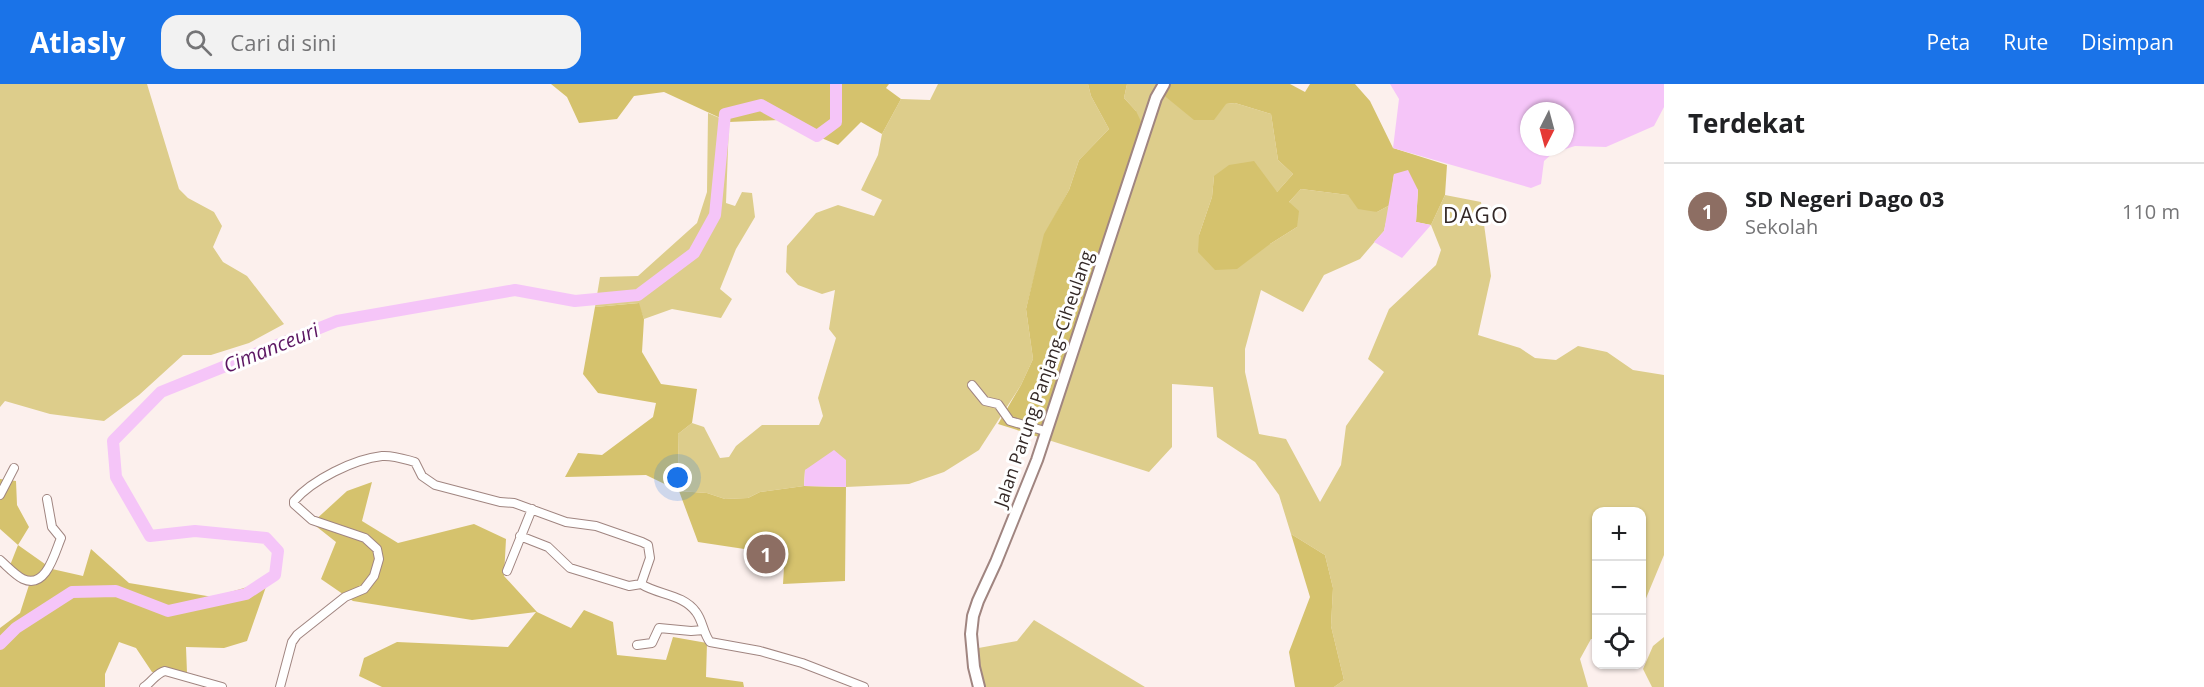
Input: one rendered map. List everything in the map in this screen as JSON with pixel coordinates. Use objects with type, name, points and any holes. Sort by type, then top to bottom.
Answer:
[{"type":"street","name":"Jalan Parung Panjang–Ciheulang","points":[[979,687],[974,667],[971,634],[973,616],[1037,460],[1156,98],[1164,84]]},
{"type":"street","points":[[972,385],[985,401],[998,404],[1010,422],[1045,431]]},
{"type":"street","points":[[280,687],[292,642],[297,635],[345,597],[364,589],[374,576],[379,559],[377,549],[364,538],[312,520],[294,504],[298,496],[323,479],[357,462],[382,456],[393,456],[415,462],[422,476],[435,485],[532,509],[566,522],[596,526],[648,545],[650,558],[641,584]]},
{"type":"street","points":[[0,495],[14,468]]},
{"type":"street","points":[[0,560],[23,579],[32,581],[42,577],[61,537],[52,527],[47,499]]},
{"type":"street","points":[[507,571],[532,509]]},
{"type":"street","points":[[520,536],[548,547],[570,568],[629,586],[641,584],[651,590],[673,596],[695,610],[707,639],[716,644],[760,651],[802,663],[864,687]]},
{"type":"street","points":[[637,645],[652,644],[659,628],[704,630]]},
{"type":"street","points":[[144,687],[151,683],[159,672],[165,670],[222,687]]},
{"type":"shaded area","points":[[0,84],[147,84],[179,189],[188,198],[214,212],[222,226],[213,247],[223,262],[247,276],[284,324],[249,343],[211,355],[183,355],[139,395],[104,421],[50,414],[5,401],[0,407]]},
{"type":"shaded area","points":[[551,84],[889,84],[886,88],[901,99],[882,134],[861,122],[838,145],[779,120],[729,122],[664,92],[634,96],[617,119],[579,123],[567,97]]},
{"type":"shaded area","points":[[938,84],[1088,84],[1091,96],[1109,129],[1079,160],[1069,190],[1045,234],[1026,309],[1033,359],[1021,385],[979,450],[944,472],[909,484],[846,487],[846,460],[805,470],[804,486],[760,492],[748,498],[725,499],[707,493],[679,491],[678,434],[692,423],[704,427],[720,458],[729,457],[736,446],[762,425],[819,425],[823,416],[818,398],[836,338],[829,329],[835,290],[822,294],[798,285],[786,272],[787,246],[816,213],[838,205],[874,216],[882,200],[861,190],[878,155],[882,134],[901,99],[930,100]]},
{"type":"shaded area","points":[[1088,84],[1127,84],[1124,98],[1136,111],[1146,132],[1042,438],[998,424],[1033,359],[1026,309],[1044,234],[1069,190],[1079,160],[1109,129],[1091,96]]},
{"type":"shaded area","points":[[1127,84],[1167,84],[1226,104],[1235,103],[1271,114],[1278,160],[1293,174],[1277,192],[1214,176],[1212,197],[1199,235],[1270,244],[1297,227],[1289,202],[1301,189],[1348,195],[1377,212],[1390,205],[1384,231],[1360,259],[1324,275],[1303,312],[1261,290],[1245,349],[1245,372],[1259,434],[1286,439],[1320,502],[1341,465],[1346,426],[1384,372],[1368,359],[1389,309],[1436,265],[1441,250],[1431,225],[1445,195],[1481,202],[1491,276],[1478,335],[1520,348],[1535,358],[1556,360],[1578,346],[1607,352],[1633,370],[1664,375],[1664,555],[1646,598],[1646,507],[1592,507],[1592,639],[1580,659],[1588,687],[1334,687],[1344,680],[1331,626],[1333,588],[1325,555],[1291,534],[1279,495],[1255,462],[1217,437],[1213,387],[1172,384],[1172,447],[1149,472],[1042,438],[1136,111],[1124,98]]},
{"type":"shaded area","points":[[1167,84],[1290,84],[1305,92],[1310,84],[1355,84],[1370,101],[1393,148],[1447,165],[1445,195],[1431,225],[1416,222],[1418,190],[1394,174],[1390,205],[1377,212],[1358,209],[1348,195],[1301,189],[1289,202],[1299,211],[1297,227],[1237,269],[1215,270],[1198,252],[1199,235],[1212,197],[1214,176],[1229,165],[1254,161],[1277,192],[1293,174],[1278,160],[1271,114],[1235,103],[1226,104],[1214,120],[1194,120],[1161,93]]},
{"type":"shaded area","points":[[1390,84],[1664,84],[1664,107],[1654,126],[1606,147],[1574,146],[1574,102],[1520,102],[1520,156],[1550,156],[1544,161],[1541,184],[1531,188],[1393,148],[1399,99]]},
{"type":"shaded area","points":[[708,113],[729,122],[726,203],[735,206],[742,192],[752,193],[755,217],[736,249],[720,289],[732,299],[721,318],[672,309],[644,319],[638,303],[595,307],[600,277],[638,276],[697,223],[707,192]]},
{"type":"shaded area","points":[[1408,170],[1418,190],[1416,222],[1431,225],[1402,258],[1374,242],[1384,231],[1394,174]]},
{"type":"shaded area","points":[[639,303],[644,319],[642,352],[661,384],[697,389],[692,423],[678,434],[679,491],[646,475],[565,477],[578,453],[602,455],[653,417],[656,403],[598,393],[583,374],[595,307]]},
{"type":"shaded area","points":[[834,450],[846,460],[846,487],[804,486],[805,470]]},
{"type":"shaded area","points":[[0,479],[16,481],[17,505],[29,527],[18,545],[0,529]]},
{"type":"shaded area","points":[[372,482],[362,521],[398,543],[474,524],[506,539],[504,576],[537,612],[571,628],[584,610],[613,622],[617,655],[666,660],[673,637],[707,643],[706,677],[743,682],[744,687],[382,687],[359,676],[364,658],[397,642],[508,647],[536,612],[472,620],[353,601],[321,579],[336,542],[312,523],[347,491]]},
{"type":"shaded area","points":[[804,486],[846,487],[845,581],[783,584],[785,550],[751,550],[698,542],[679,491],[707,493],[725,499],[748,498],[760,492]]},
{"type":"shaded area","points":[[1291,534],[1325,555],[1333,588],[1331,626],[1344,680],[1334,687],[1295,687],[1289,652],[1310,597]]},
{"type":"shaded area","points":[[18,545],[52,569],[83,576],[91,549],[129,583],[213,597],[268,581],[247,641],[224,648],[186,647],[187,673],[152,672],[136,648],[119,642],[105,674],[105,687],[0,687],[0,628],[20,613],[29,585],[7,573]]},
{"type":"shaded area","points":[[1034,620],[1145,687],[980,687],[973,649],[1017,641]]},
{"type":"shaded area","points":[[1664,637],[1664,687],[1652,687],[1643,669],[1646,669],[1646,662],[1653,646]]},
{"type":"waterway","name":"Cimanceuri","points":[[0,644],[16,628],[72,592],[116,591],[168,611],[246,594],[275,575],[278,551],[266,538],[195,531],[150,536],[116,477],[113,441],[161,392],[337,321],[515,290],[575,301],[638,295],[694,253],[715,215],[725,114],[761,105],[817,136],[836,122],[836,84]]},
{"type":"place","name":"SD Negeri Dago 03","points":[[766,554]]},
{"type":"district","name":"DAGO","points":[[1476,216]]}]
